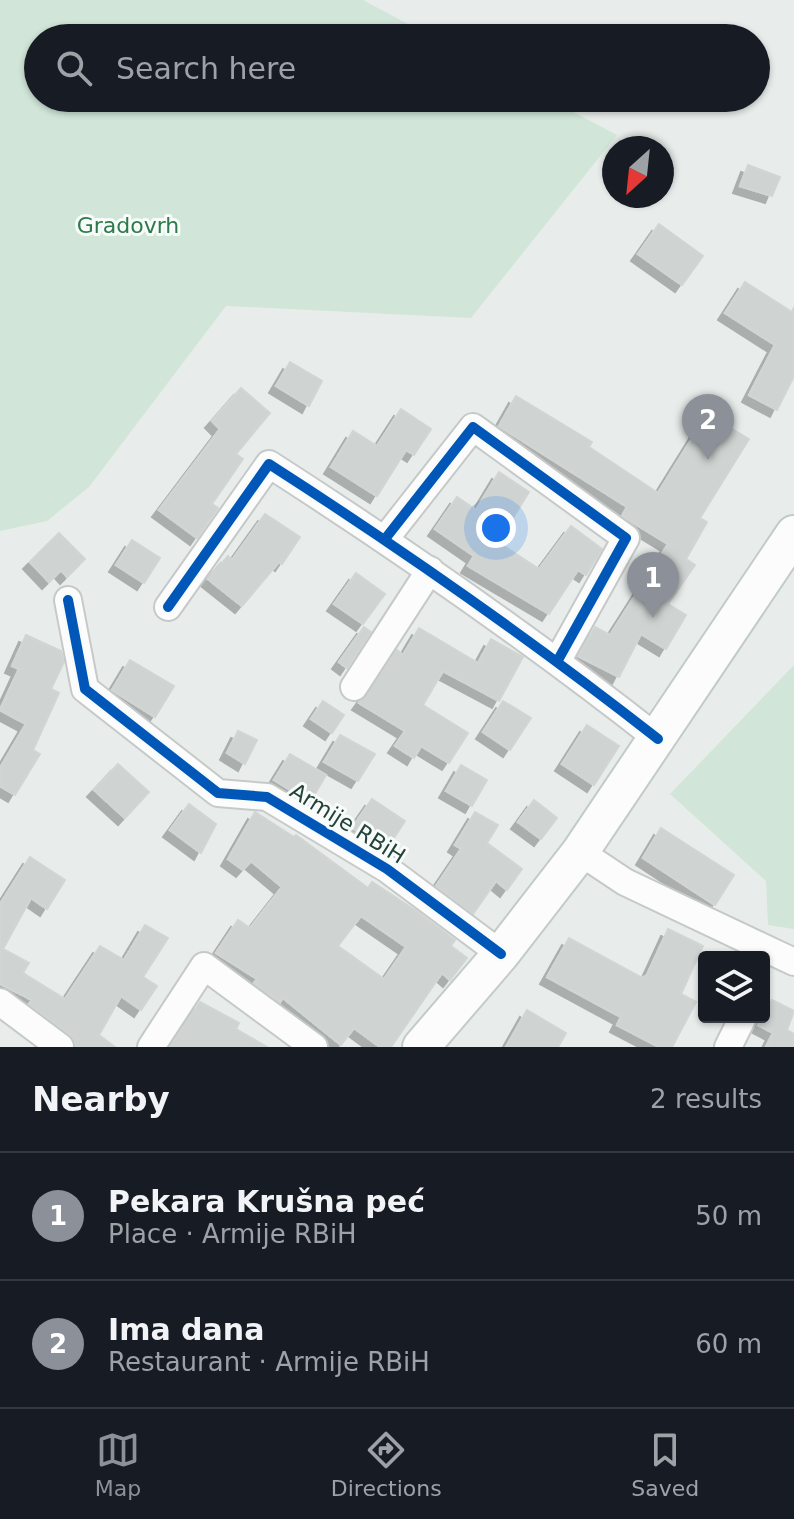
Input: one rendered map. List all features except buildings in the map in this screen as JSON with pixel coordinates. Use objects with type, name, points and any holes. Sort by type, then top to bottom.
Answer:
[{"type":"main road","points":[[421,1047],[501,954],[580,852],[794,534]]},
{"type":"street","points":[[385,539],[473,427],[626,538],[558,660]]},
{"type":"street","points":[[168,607],[269,464],[385,539],[558,660],[658,739]]},
{"type":"street","points":[[354,687],[430,570]]},
{"type":"street","name":"Armije RBiH","points":[[68,600],[85,689],[218,793],[267,797],[387,869],[501,954]]},
{"type":"street","points":[[580,852],[625,882],[778,965]]},
{"type":"street","points":[[151,1047],[204,966],[314,1047]]},
{"type":"street","points":[[0,1002],[60,1047]]},
{"type":"street","points":[[728,1047],[740,1023]]},
{"type":"green space","name":"Gradovrh","points":[[0,0],[363,0],[408,24],[24,24],[24,112],[573,112],[617,135],[602,136],[602,154],[471,318],[226,306],[89,487],[47,521],[0,531]]},
{"type":"green space","points":[[794,665],[794,929],[768,925],[766,881],[670,794]]},
{"type":"cycle path","points":[[385,539],[473,427],[626,538],[558,660]]},
{"type":"cycle path","points":[[168,607],[269,464],[467,597],[658,739]]},
{"type":"cycle path","points":[[68,600],[85,689],[218,793],[267,797],[387,869],[501,954]]},
{"type":"place","name":"Ima dana","points":[[708,460]]},
{"type":"place","name":"Pekara Krušna peć","points":[[653,618]]}]
